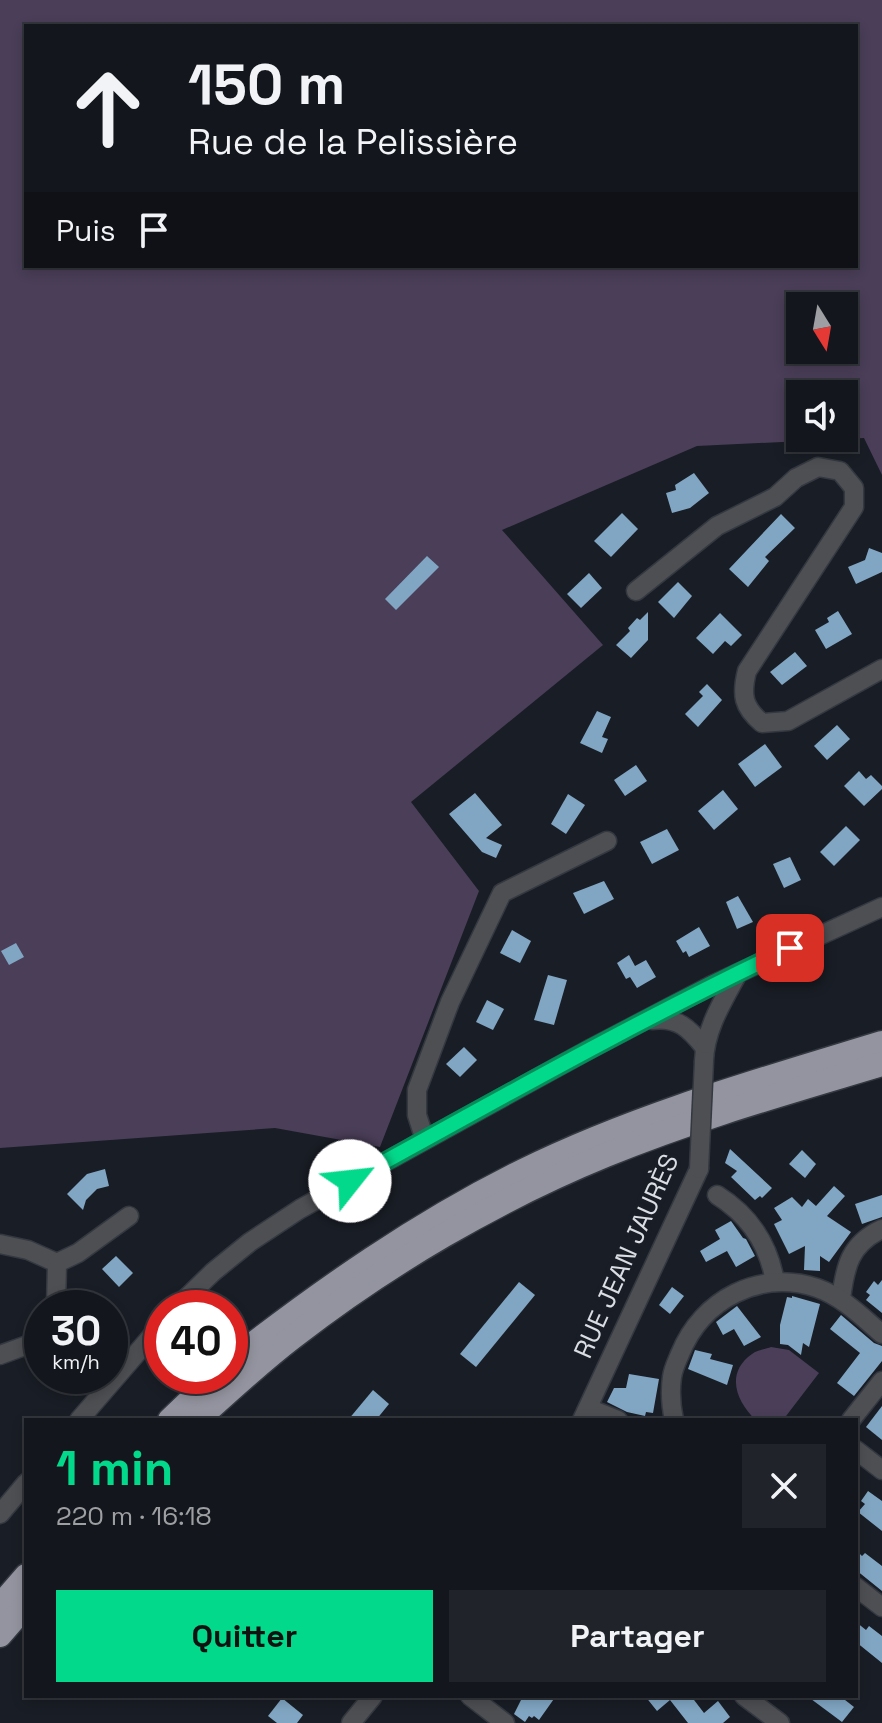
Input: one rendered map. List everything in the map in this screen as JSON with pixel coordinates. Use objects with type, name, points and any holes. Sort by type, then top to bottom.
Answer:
[{"type":"highway","points":[[248,1348],[299,1308],[382,1251],[524,1170],[591,1140],[660,1115],[882,1043]]},
{"type":"highway","points":[[199,1418],[291,1338],[346,1298],[503,1203],[605,1155],[685,1126],[882,1064]]},
{"type":"highway","points":[[172,1418],[197,1394]]},
{"type":"highway","points":[[0,1606],[24,1578]]},
{"type":"highway","points":[[0,1635],[24,1607]]},
{"type":"street","points":[[636,591],[717,526],[775,497],[796,478],[818,467],[840,471],[854,488],[854,507],[747,671],[742,691],[747,710],[762,723],[788,721],[882,669]]},
{"type":"street","points":[[425,1140],[417,1115],[417,1090],[450,1002],[502,893],[607,841]]},
{"type":"street","points":[[194,1290],[250,1242],[300,1209],[645,1021],[880,902]]},
{"type":"street","name":"RUE JEAN JAURÈS","points":[[585,1414],[699,1169],[704,1054],[714,1019],[738,973]]},
{"type":"street","points":[[645,1021],[676,1020],[689,1029],[704,1054]]},
{"type":"street","points":[[717,1195],[748,1220],[764,1242],[775,1282]]},
{"type":"street","points":[[0,1244],[28,1250],[57,1263],[78,1253],[129,1216]]},
{"type":"street","points":[[841,1299],[850,1255],[866,1237],[882,1229]]},
{"type":"street","points":[[56,1290],[57,1263]]},
{"type":"street","points":[[674,1418],[672,1374],[694,1326],[712,1308],[748,1288],[775,1282],[815,1288],[841,1299],[882,1334]]},
{"type":"street","points":[[128,1355],[144,1341]]},
{"type":"street","points":[[0,1355],[24,1346]]},
{"type":"street","points":[[853,1418],[882,1381]]},
{"type":"street","points":[[80,1418],[93,1394]]},
{"type":"street","points":[[585,1414],[607,1418]]},
{"type":"street","points":[[858,1452],[882,1470]]},
{"type":"street","points":[[0,1514],[24,1485]]},
{"type":"street","points":[[858,1589],[882,1607]]},
{"type":"street","points":[[351,1723],[371,1698]]},
{"type":"street","points":[[473,1698],[505,1723]]},
{"type":"street","points":[[747,1698],[780,1723]]},
{"type":"shaded area","points":[[0,0],[882,0],[882,475],[864,438],[858,438],[858,380],[786,380],[786,442],[697,446],[502,530],[603,645],[411,802],[479,891],[380,1147],[275,1128],[0,1148]]},
{"type":"shaded area","points":[[771,1347],[789,1350],[819,1373],[785,1418],[754,1418],[739,1396],[736,1387],[738,1370],[754,1353]]},
{"type":"building","points":[[694,473],[709,493],[690,508],[672,513],[666,493],[676,490],[675,485]]},
{"type":"building","points":[[622,513],[638,529],[611,557],[594,541]]},
{"type":"building","points":[[781,514],[795,528],[765,557],[769,561],[748,587],[729,569]]},
{"type":"building","points":[[869,548],[882,553],[882,572],[856,584],[848,567],[865,560]]},
{"type":"building","points":[[427,556],[439,567],[396,610],[385,599]]},
{"type":"building","points":[[589,573],[602,588],[581,608],[567,594]]},
{"type":"building","points":[[678,582],[692,596],[674,618],[658,602]]},
{"type":"building","points":[[838,611],[852,634],[826,649],[815,630],[829,622],[827,618]]},
{"type":"building","points":[[648,612],[648,640],[631,658],[616,645],[630,631],[628,628],[637,618],[640,620]]},
{"type":"building","points":[[720,613],[742,635],[731,646],[725,641],[713,654],[696,638]]},
{"type":"building","points":[[795,652],[807,666],[782,685],[770,672]]},
{"type":"building","points":[[707,684],[722,700],[698,727],[685,714],[703,696],[699,692]]},
{"type":"building","points":[[597,711],[611,717],[602,737],[608,739],[602,753],[580,743]]},
{"type":"building","points":[[837,725],[850,739],[827,760],[814,746]]},
{"type":"building","points":[[765,744],[782,767],[755,787],[738,764]]},
{"type":"building","points":[[636,765],[647,781],[625,796],[614,780]]},
{"type":"building","points":[[859,771],[866,779],[871,775],[882,786],[864,806],[844,786]]},
{"type":"building","points":[[723,790],[738,809],[714,830],[698,811]]},
{"type":"building","points":[[475,793],[502,825],[486,838],[502,845],[496,858],[482,852],[449,814]]},
{"type":"building","points":[[568,794],[585,805],[566,834],[551,824]]},
{"type":"building","points":[[846,826],[860,840],[834,866],[820,852]]},
{"type":"building","points":[[667,829],[679,850],[652,864],[640,842]]},
{"type":"building","points":[[790,857],[801,880],[784,888],[773,864]]},
{"type":"building","points":[[604,881],[614,899],[584,914],[573,893]]},
{"type":"building","points":[[738,896],[753,922],[737,929],[726,902]]},
{"type":"building","points":[[699,927],[710,946],[689,957],[676,941]]},
{"type":"building","points":[[512,930],[531,941],[520,963],[500,953]]},
{"type":"building","points":[[16,943],[24,957],[9,965],[1,951]]},
{"type":"building","points":[[629,955],[635,966],[646,960],[656,977],[637,988],[630,977],[626,979],[617,963]]},
{"type":"building","points":[[548,975],[567,980],[554,1025],[534,1020]]},
{"type":"building","points":[[487,1000],[504,1009],[493,1030],[476,1022]]},
{"type":"building","points":[[464,1047],[477,1060],[460,1077],[446,1064]]},
{"type":"building","points":[[730,1149],[772,1188],[762,1198],[760,1196],[755,1200],[731,1177],[737,1171],[725,1163]]},
{"type":"building","points":[[802,1150],[816,1164],[805,1178],[789,1164]]},
{"type":"building","points":[[105,1169],[109,1186],[97,1189],[86,1200],[83,1210],[67,1194],[87,1174]]},
{"type":"building","points":[[834,1186],[845,1196],[827,1216],[851,1232],[829,1262],[820,1256],[820,1271],[804,1270],[805,1246],[789,1254],[774,1224],[782,1220],[774,1208],[792,1197],[802,1207],[808,1199],[816,1206]]},
{"type":"building","points":[[882,1195],[882,1217],[862,1224],[855,1204]]},
{"type":"building","points":[[731,1221],[755,1256],[736,1267],[727,1251],[706,1262],[700,1251],[720,1239],[715,1230]]},
{"type":"building","points":[[116,1256],[133,1273],[119,1287],[102,1269]]},
{"type":"building","points":[[882,1280],[882,1313],[866,1300],[870,1295],[866,1292],[874,1281],[878,1285]]},
{"type":"building","points":[[519,1282],[535,1295],[476,1367],[460,1354]]},
{"type":"building","points":[[672,1287],[684,1296],[670,1314],[659,1305]]},
{"type":"building","points":[[787,1297],[820,1304],[809,1347],[803,1343],[801,1355],[788,1345],[780,1344],[780,1325]]},
{"type":"building","points":[[737,1306],[761,1337],[744,1346],[734,1329],[723,1335],[716,1322]]},
{"type":"building","points":[[841,1315],[874,1343],[882,1346],[882,1361],[854,1396],[837,1383],[860,1353],[830,1329]]},
{"type":"building","points":[[695,1350],[712,1354],[710,1359],[733,1365],[727,1385],[688,1369]]},
{"type":"building","points":[[629,1374],[659,1379],[653,1413],[646,1412],[645,1416],[627,1412],[607,1402],[614,1388],[626,1388]]},
{"type":"building","points":[[373,1390],[389,1404],[378,1418],[350,1418]]},
{"type":"building","points":[[882,1406],[882,1440],[866,1427]]},
{"type":"building","points":[[868,1491],[882,1501],[882,1531],[858,1512],[865,1504],[861,1501]]},
{"type":"building","points":[[858,1552],[862,1556],[865,1553],[882,1566],[882,1591],[858,1572]]},
{"type":"building","points":[[858,1624],[866,1630],[869,1626],[882,1636],[882,1663],[858,1644]]},
{"type":"building","points":[[282,1698],[303,1715],[297,1723],[277,1723],[268,1716]]},
{"type":"building","points":[[522,1698],[555,1698],[539,1720],[529,1716],[525,1722],[514,1714]]},
{"type":"building","points":[[647,1698],[693,1698],[704,1713],[718,1701],[730,1717],[723,1723],[688,1723],[670,1700],[657,1711]]},
{"type":"building","points":[[810,1698],[843,1698],[854,1707],[842,1722]]},
{"type":"route","points":[[350,1181],[590,1049],[790,948]]}]
